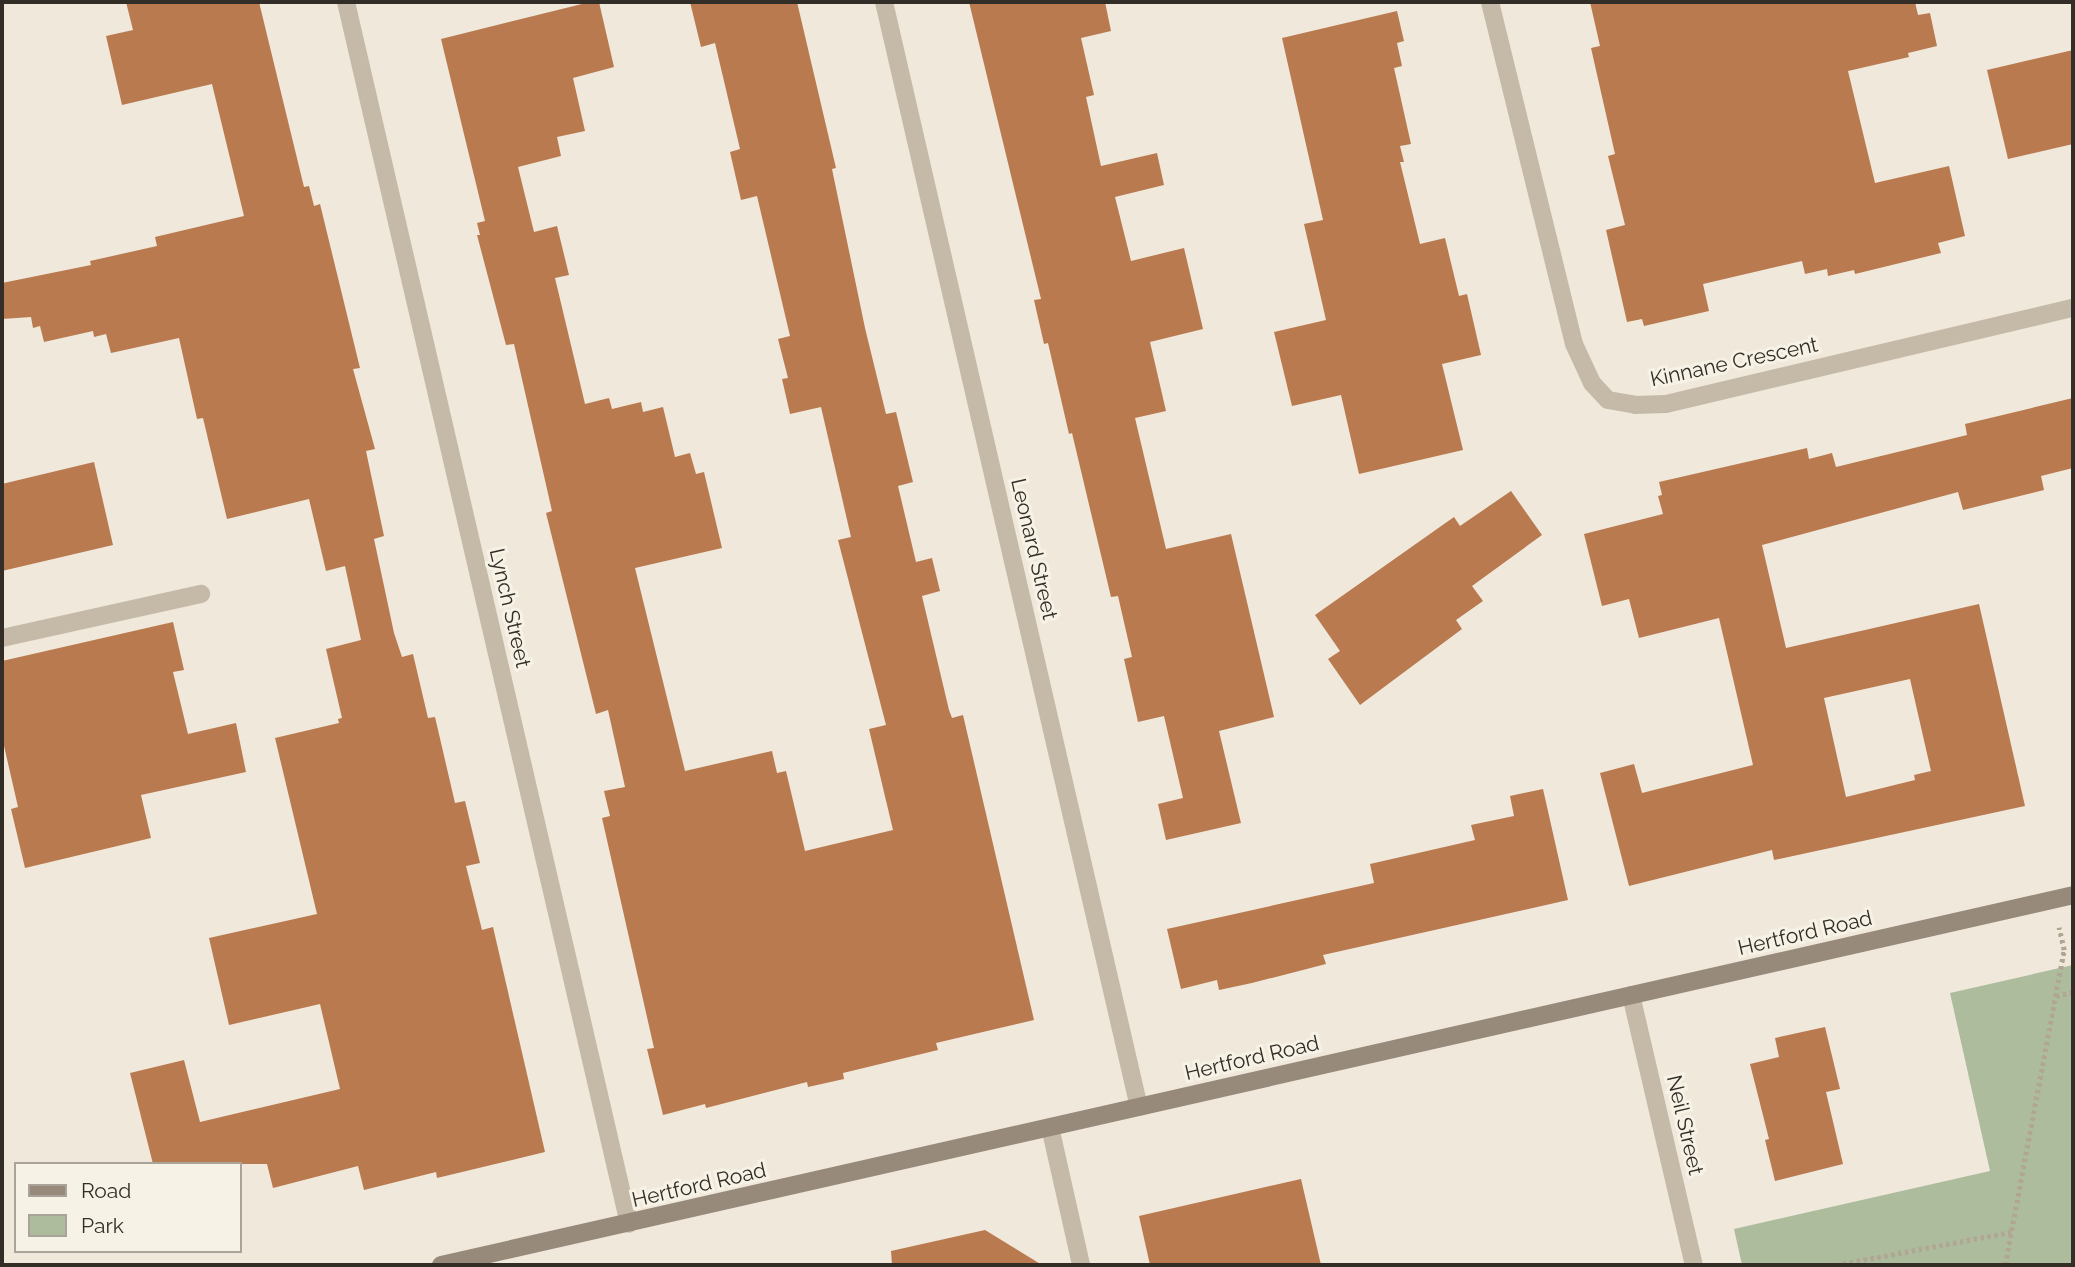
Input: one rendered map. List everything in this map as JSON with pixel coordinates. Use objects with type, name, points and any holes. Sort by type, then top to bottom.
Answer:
[{"type":"street","name":"Lynch Street","points":[[346,2],[629,1224]]},
{"type":"street","name":"Leonard Street","points":[[884,2],[1139,1107]]},
{"type":"street","name":"Kinnane Crescent","points":[[1490,2],[1574,344],[1592,383],[1608,400],[1635,405],[1666,404],[2073,308]]},
{"type":"street","points":[[2,638],[201,594]]},
{"type":"street","name":"Hertford Road","points":[[441,1265],[499,1259],[629,1224],[2073,895]]},
{"type":"street","name":"Neil Street","points":[[1631,995],[1694,1265]]},
{"type":"street","points":[[1050,1127],[1082,1265]]},
{"type":"path","points":[[2006,1265],[2064,950],[2053,900]]},
{"type":"path","points":[[2056,996],[2073,992]]},
{"type":"path","points":[[1836,1265],[2011,1232]]},
{"type":"green space","points":[[2073,965],[2073,1265],[1742,1265],[1734,1229],[1990,1171],[1950,993]]},
{"type":"building","points":[[126,2],[259,2],[304,187],[309,186],[314,206],[320,204],[360,368],[353,369],[375,449],[366,451],[384,536],[374,539],[394,633],[402,657],[413,654],[428,718],[435,717],[455,803],[465,801],[480,863],[466,866],[482,930],[493,927],[545,1152],[437,1178],[436,1172],[364,1190],[358,1166],[273,1188],[267,1164],[152,1162],[130,1073],[184,1060],[200,1122],[340,1089],[320,1004],[229,1025],[209,938],[317,914],[275,738],[339,723],[338,719],[342,718],[326,649],[361,640],[345,566],[326,571],[309,499],[227,519],[203,418],[197,419],[179,338],[111,353],[106,334],[94,337],[93,331],[44,342],[40,326],[33,328],[31,317],[2,319],[2,283],[91,265],[90,261],[157,246],[155,237],[244,216],[212,84],[122,105],[106,36],[133,30]]},
{"type":"building","points":[[599,2],[614,67],[573,78],[585,131],[557,137],[561,156],[518,167],[534,232],[557,226],[569,275],[555,278],[585,404],[609,398],[612,409],[641,402],[643,412],[663,407],[675,457],[690,453],[696,474],[704,472],[722,548],[635,568],[685,771],[772,751],[777,773],[786,771],[805,851],[893,830],[869,729],[886,725],[838,540],[851,537],[821,407],[790,414],[782,379],[788,378],[778,339],[790,336],[757,196],[741,200],[730,152],[740,149],[715,43],[701,47],[690,2],[797,2],[836,168],[832,169],[865,328],[886,414],[896,412],[913,482],[898,486],[916,562],[932,558],[940,591],[922,596],[949,710],[952,718],[963,715],[1034,1020],[936,1043],[938,1050],[843,1073],[844,1079],[808,1087],[807,1082],[706,1108],[705,1104],[663,1115],[647,1049],[654,1048],[602,818],[610,816],[604,791],[625,787],[608,710],[596,714],[546,513],[552,511],[514,344],[506,345],[477,235],[480,235],[477,223],[485,221],[441,39]]},
{"type":"building","points":[[969,2],[1105,2],[1111,31],[1081,38],[1094,95],[1086,97],[1101,166],[1157,153],[1164,185],[1115,197],[1131,261],[1184,248],[1203,329],[1150,342],[1166,411],[1135,418],[1166,549],[1231,534],[1274,717],[1219,731],[1241,823],[1166,840],[1158,804],[1183,798],[1164,716],[1138,722],[1124,659],[1132,657],[1118,596],[1111,597],[1072,433],[1069,434],[1048,343],[1044,344],[1034,300],[1041,299]]},
{"type":"building","points":[[1590,2],[1915,2],[1918,15],[1930,13],[1937,46],[1908,53],[1909,57],[1848,71],[1875,183],[1949,166],[1965,236],[1938,243],[1941,253],[1855,274],[1854,270],[1828,276],[1827,269],[1805,274],[1802,261],[1703,284],[1709,311],[1644,326],[1642,319],[1627,322],[1606,230],[1625,225],[1608,156],[1615,154],[1591,48],[1600,46]]},
{"type":"building","points":[[1397,11],[1404,41],[1397,43],[1402,66],[1394,68],[1411,144],[1400,146],[1404,162],[1400,162],[1420,244],[1445,238],[1459,296],[1467,294],[1481,355],[1442,364],[1463,450],[1359,474],[1341,395],[1292,406],[1274,332],[1326,320],[1304,224],[1323,220],[1282,38]]},
{"type":"building","points":[[2073,50],[2073,144],[2008,159],[1987,70]]},
{"type":"building","points":[[2073,398],[2073,468],[2041,476],[2044,490],[1963,510],[1958,492],[1762,545],[1786,648],[1979,604],[2025,806],[1774,860],[1772,850],[1629,886],[1600,773],[1634,764],[1642,793],[1753,765],[1719,618],[1639,638],[1629,599],[1602,606],[1584,534],[1663,514],[1658,496],[1662,495],[1659,482],[1807,448],[1809,459],[1832,453],[1836,467],[1967,435],[1965,424]],"holes":[[[1910,679],[1931,771],[1914,775],[1915,780],[1846,797],[1824,698]]]},
{"type":"building","points":[[94,462],[113,545],[2,571],[2,484]]},
{"type":"building","points":[[1511,491],[1542,535],[1472,586],[1483,601],[1456,620],[1462,629],[1360,705],[1328,659],[1340,651],[1315,615],[1454,517],[1460,526]]},
{"type":"building","points":[[173,622],[184,670],[173,672],[188,734],[236,723],[246,772],[141,795],[151,838],[25,868],[11,809],[18,807],[2,737],[2,661]]},
{"type":"building","points":[[1543,789],[1568,900],[1323,955],[1326,964],[1252,983],[1219,990],[1217,980],[1181,989],[1167,929],[1374,883],[1370,864],[1475,840],[1471,825],[1514,816],[1510,796]]},
{"type":"building","points":[[1825,1027],[1840,1089],[1826,1092],[1843,1164],[1775,1181],[1765,1140],[1769,1139],[1750,1064],[1779,1057],[1775,1038]]},
{"type":"building","points":[[1301,1179],[1321,1265],[1150,1265],[1139,1216]]},
{"type":"building","points":[[985,1230],[1042,1265],[892,1265],[891,1251]]}]
